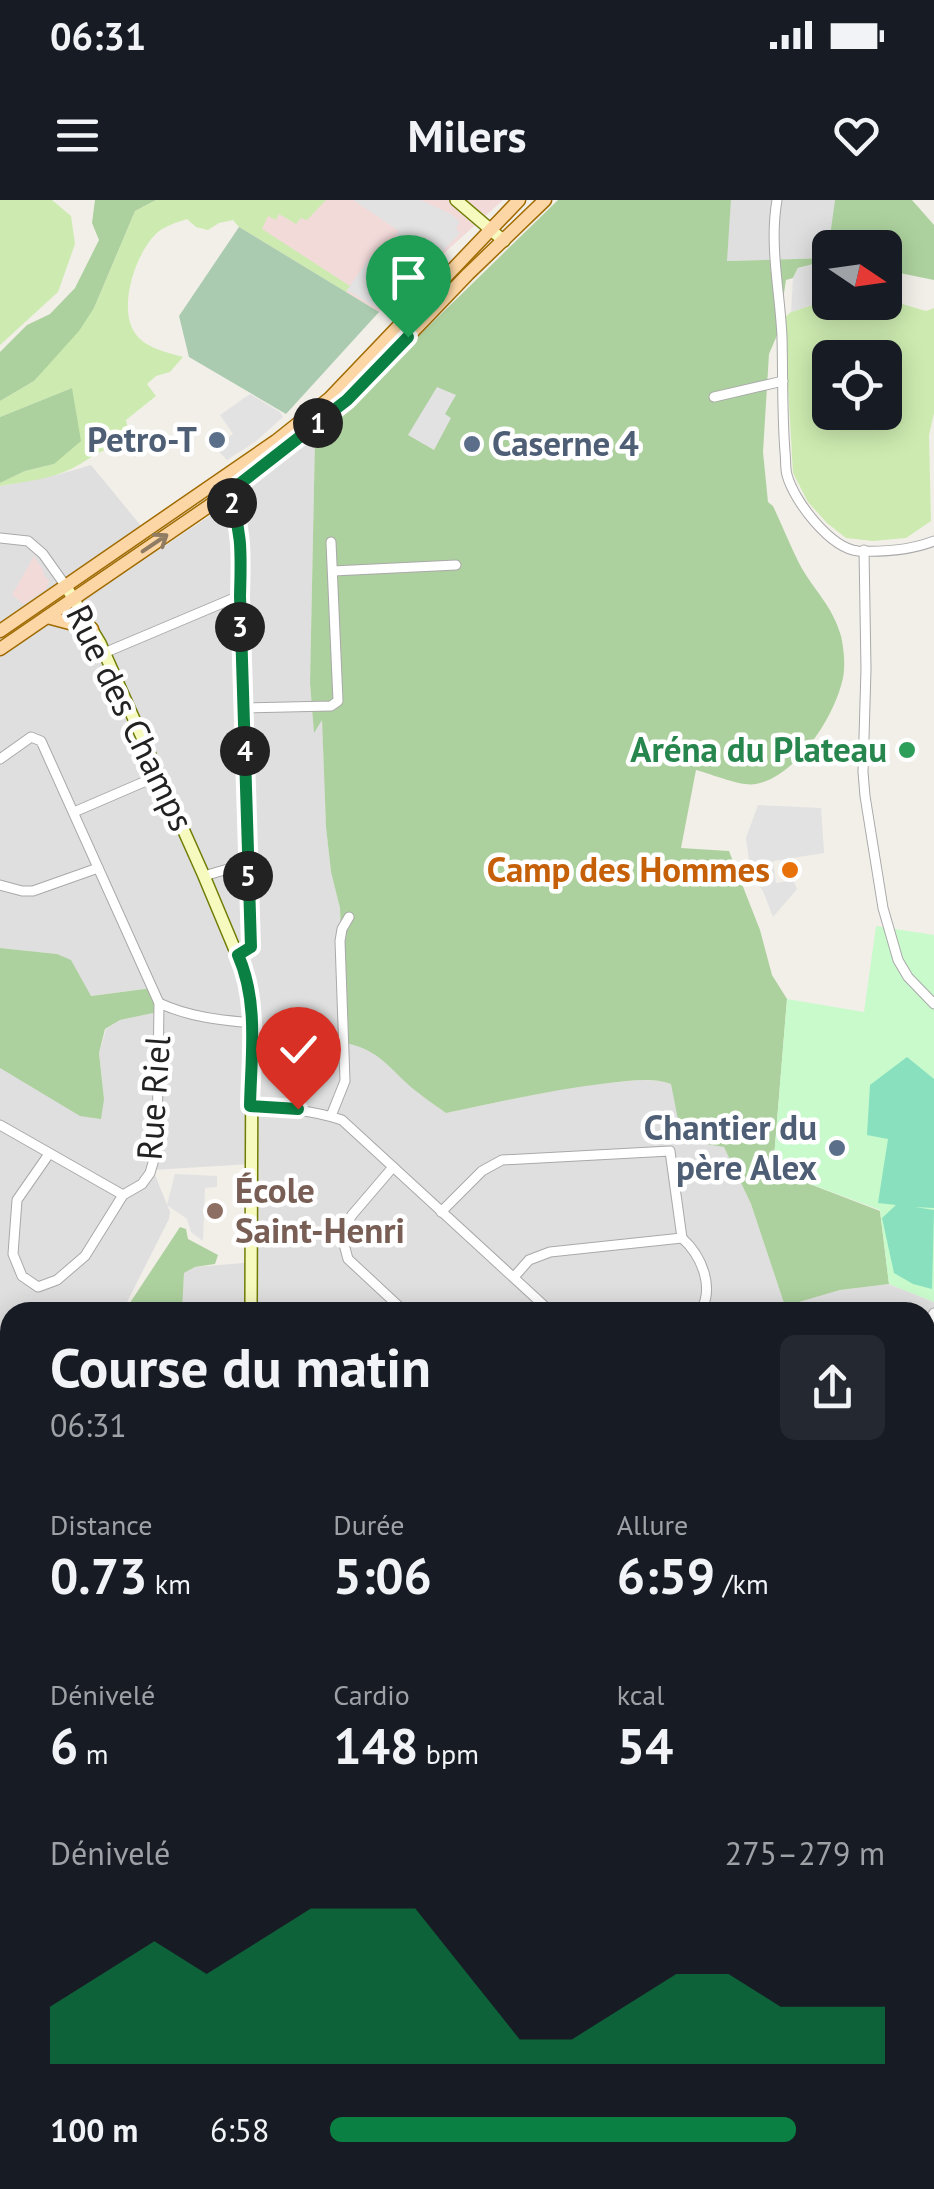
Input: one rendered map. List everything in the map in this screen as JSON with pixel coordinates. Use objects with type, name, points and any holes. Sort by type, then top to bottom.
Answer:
[{"type":"main road","points":[[0,631],[276,442],[330,398],[520,200]]},
{"type":"main road","points":[[0,649],[228,493],[347,400],[545,200]]},
{"type":"main road","points":[[47,617],[92,629]]},
{"type":"street","points":[[456,200],[504,241]]},
{"type":"street","points":[[778,200],[773,226],[782,420],[786,470],[795,494],[810,516],[833,538],[857,551],[904,549],[934,541]]},
{"type":"street","points":[[714,397],[783,382]]},
{"type":"street","points":[[228,493],[240,529],[242,552],[240,596],[251,947],[238,955]]},
{"type":"street","name":"Rue des Champs","points":[[0,538],[28,541],[43,554],[92,629],[248,981],[252,1006],[251,1302]]},
{"type":"street","points":[[243,708],[331,706],[338,701],[332,542]]},
{"type":"street","points":[[864,550],[865,796],[884,908],[898,960],[908,977],[934,1004]]},
{"type":"street","points":[[333,571],[456,565]]},
{"type":"street","points":[[104,652],[240,596]]},
{"type":"street","name":"Rue Riel","points":[[0,759],[32,738],[44,745],[159,1002],[157,1149],[148,1176],[122,1195],[85,1256],[57,1280],[38,1286],[22,1276],[13,1254],[17,1200],[49,1154]]},
{"type":"street","points":[[74,812],[160,776]]},
{"type":"street","name":"Rue des Champs","points":[[204,876],[248,864]]},
{"type":"street","points":[[0,886],[33,891],[98,868]]},
{"type":"street","points":[[331,1116],[345,1081],[340,941],[349,917]]},
{"type":"street","points":[[159,1002],[214,1020],[252,1023]]},
{"type":"street","points":[[250,1106],[298,1109],[342,1120],[540,1302]]},
{"type":"street","points":[[0,1125],[122,1195]]},
{"type":"street","points":[[441,1212],[482,1171],[502,1160],[670,1151],[682,1238],[697,1256],[706,1279],[708,1292],[704,1302]]},
{"type":"street","points":[[393,1167],[352,1215],[342,1238],[348,1259],[394,1302]]},
{"type":"street","points":[[514,1277],[529,1260],[544,1253],[682,1238]]},
{"type":"shaded area","points":[[253,200],[503,200],[379,312],[239,227]]},
{"type":"shaded area","points":[[353,200],[421,200],[460,222],[456,228],[460,233],[390,307],[383,302],[377,308],[347,290],[371,256],[381,261],[399,231]]},
{"type":"shaded area","points":[[731,200],[835,200],[831,230],[812,230],[812,258],[726,261]]},
{"type":"shaded area","points":[[812,264],[812,305],[791,312],[793,278],[798,268]]},
{"type":"shaded area","points":[[437,387],[456,395],[445,414],[451,418],[434,450],[408,435]]},
{"type":"shaded area","points":[[250,394],[283,417],[227,460],[214,447],[233,434],[220,415]]},
{"type":"shaded area","points":[[315,437],[310,683],[314,731],[322,718],[331,872],[360,1045],[374,1052],[446,1113],[570,1087],[639,1080],[672,1084],[682,1140],[724,1146],[751,1204],[784,1302],[183,1302],[184,1273],[195,1267],[255,1262],[250,1164],[153,1170],[170,1212],[169,1219],[127,1302],[0,1302],[0,1068],[80,1115],[104,1099],[99,1053],[106,1029],[120,1020],[157,1012],[151,988],[90,996],[57,954],[0,948],[0,486],[91,465],[160,549],[232,501]]},
{"type":"shaded area","points":[[34,556],[49,581],[46,589],[24,604],[12,595]]},
{"type":"shaded area","points":[[758,805],[821,808],[824,853],[773,861],[776,883],[793,880],[797,889],[773,917],[763,891],[751,876],[746,838]]},
{"type":"shaded area","points":[[175,1174],[217,1176],[217,1187],[205,1188],[203,1241],[191,1232],[187,1219],[167,1205]]},
{"type":"shaded area","points":[[889,1284],[934,1302],[796,1302],[840,1290]]},
{"type":"green space","points":[[0,200],[52,200],[71,216],[75,244],[58,292],[0,345]]},
{"type":"green space","points":[[95,200],[156,200],[135,211],[94,308],[79,331],[34,381],[0,401],[0,352],[27,325],[50,314],[75,288],[99,240],[92,223]]},
{"type":"green space","points":[[156,200],[326,200],[307,220],[301,218],[296,224],[279,214],[276,220],[268,216],[262,229],[350,286],[346,292],[233,220],[208,230],[187,219],[158,232],[136,266],[129,295],[130,322],[144,342],[183,357],[170,372],[147,384],[156,396],[126,420],[129,434],[140,438],[143,444],[140,450],[127,440],[120,441],[111,450],[64,472],[0,486],[25,471],[54,464],[72,388],[0,417],[0,401],[34,381],[94,308],[135,211]]},
{"type":"green space","points":[[558,200],[731,200],[727,261],[812,258],[812,264],[798,268],[793,278],[786,280],[778,333],[769,354],[763,452],[768,502],[837,625],[844,653],[843,677],[821,729],[798,758],[771,779],[750,784],[696,770],[681,848],[729,851],[760,930],[772,975],[787,999],[773,1170],[880,1211],[889,1284],[784,1302],[751,1204],[724,1147],[682,1140],[671,1084],[640,1080],[588,1086],[446,1113],[374,1054],[344,1043],[340,908],[326,827],[322,720],[314,733],[310,683],[315,437]]},
{"type":"green space","points":[[835,200],[912,200],[934,225],[934,280],[902,273],[902,230],[831,230]]},
{"type":"green space","points":[[239,227],[379,312],[286,414],[189,357],[179,316]]},
{"type":"green space","points":[[902,304],[926,311],[934,308],[934,413],[929,435],[931,521],[906,538],[846,538],[808,502],[793,473],[784,318],[812,305],[812,320],[902,320]]},
{"type":"green space","points":[[72,388],[81,441],[54,464],[25,471],[0,483],[0,417]]},
{"type":"green space","points":[[876,926],[934,935],[934,1302],[889,1284],[880,1210],[773,1170],[787,999],[864,1012]]},
{"type":"green space","points":[[0,948],[57,954],[71,960],[91,996],[152,988],[158,1012],[120,1020],[105,1029],[99,1053],[104,1099],[101,1119],[80,1116],[0,1068]]},
{"type":"green space","points":[[907,1057],[934,1079],[934,1208],[915,1207],[934,1210],[932,1289],[894,1273],[882,1218],[896,1205],[878,1203],[888,1139],[867,1135],[870,1085]]},
{"type":"green space","points":[[180,1227],[186,1229],[188,1239],[218,1255],[215,1264],[184,1273],[183,1302],[131,1302]]},
{"type":"place","name":"Petro-T","points":[[217,440]]},
{"type":"place","name":"Caserne 4","points":[[472,444]]},
{"type":"place","name":"Aréna du Plateau","points":[[907,750]]},
{"type":"place","name":"Camp des Hommes","points":[[790,870]]},
{"type":"place","name":"Chantier du père Alex","points":[[837,1148]]},
{"type":"place","name":"École Saint-Henri","points":[[215,1211]]},
{"type":"route","points":[[298,1109],[250,1106],[252,1006],[238,955],[251,947],[240,596],[242,552],[236,512],[228,493],[347,400],[408,337]]}]
